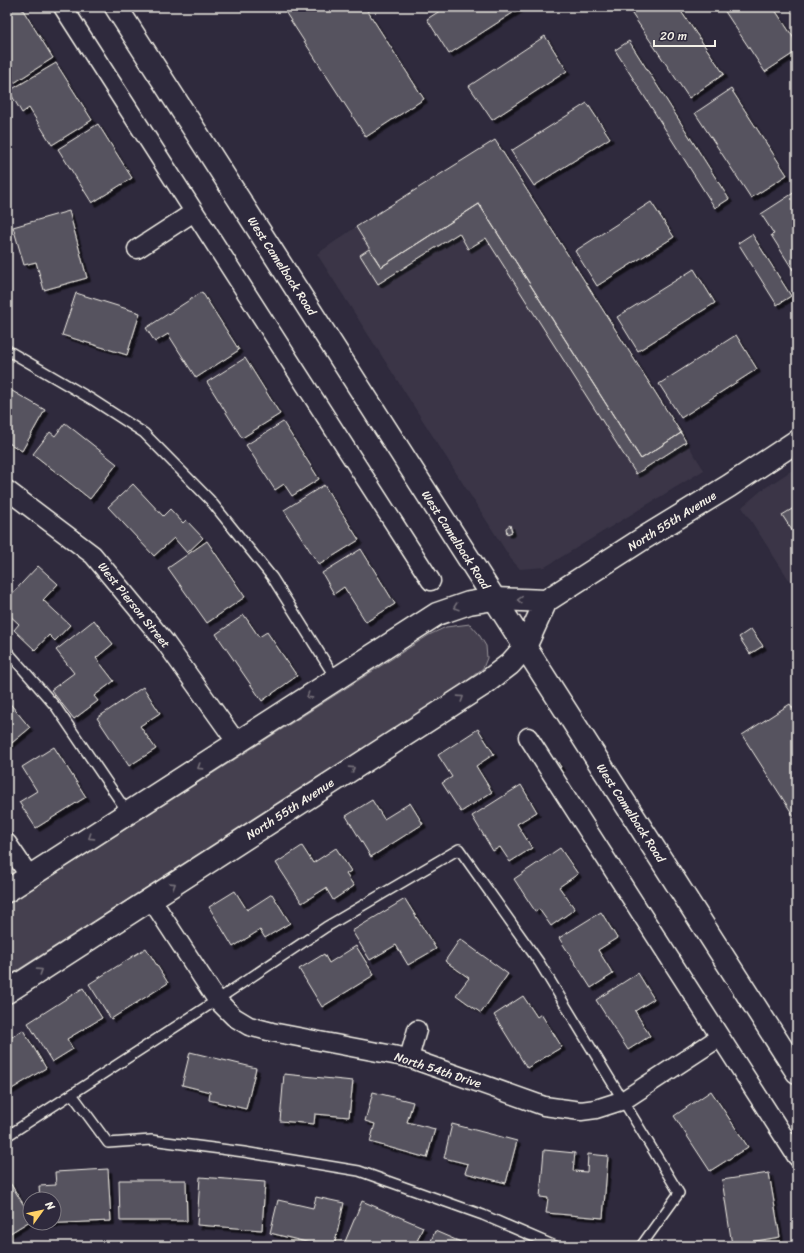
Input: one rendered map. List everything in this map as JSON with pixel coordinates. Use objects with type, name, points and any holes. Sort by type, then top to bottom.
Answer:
[{"type":"street","points":[[63,7],[431,581]]},
{"type":"street","name":"West Camelback Road","points":[[116,7],[797,1072]]},
{"type":"street","points":[[137,249],[194,212]]},
{"type":"street","name":"North 55th Avenue","points":[[7,992],[484,684],[510,664],[525,648],[546,601],[729,486],[797,441]]},
{"type":"street","name":"West Pierson Street","points":[[7,490],[93,555],[165,642],[236,743]]},
{"type":"street","points":[[7,891],[437,614],[469,603],[494,599],[546,601]]},
{"type":"street","points":[[528,737],[797,1157]]},
{"type":"street","points":[[7,843],[30,877]]},
{"type":"street","name":"North 54th Drive","points":[[150,899],[217,1000],[234,1017],[249,1026],[272,1032],[409,1058],[544,1106],[581,1111],[596,1109],[624,1100],[720,1037]]},
{"type":"street","points":[[409,1058],[417,1030]]},
{"type":"lane","points":[[7,350],[93,400],[144,433],[210,500],[272,577],[336,679]]},
{"type":"lane","points":[[7,651],[56,707],[128,813]]},
{"type":"lane","points":[[7,1136],[217,1000],[326,927],[458,849],[539,962],[680,1192],[641,1246]]},
{"type":"lane","points":[[72,1094],[108,1143],[151,1140],[244,1152],[359,1171],[483,1215],[555,1246]]},
{"type":"shaded area","points":[[495,140],[704,470],[545,567],[520,569],[511,559],[317,254],[356,227]]},
{"type":"shaded area","points":[[797,467],[797,592],[742,507],[762,490]]},
{"type":"shaded area","points":[[470,624],[486,646],[487,658],[483,668],[463,684],[7,977],[7,905],[429,635],[446,627]]},
{"type":"building","points":[[7,7],[21,7],[53,58],[14,83],[7,72]]},
{"type":"building","points":[[282,7],[365,7],[424,99],[366,137]]},
{"type":"building","points":[[446,7],[522,7],[449,54],[427,19]]},
{"type":"building","points":[[637,7],[678,7],[724,74],[689,98],[630,11]]},
{"type":"building","points":[[722,7],[773,7],[797,43],[797,51],[765,72]]},
{"type":"building","points":[[545,36],[567,71],[492,120],[469,86]]},
{"type":"building","points":[[629,41],[729,199],[715,208],[615,50]]},
{"type":"building","points":[[56,63],[92,120],[52,145],[29,108],[22,113],[9,91]]},
{"type":"building","points":[[731,89],[787,175],[751,198],[695,113]]},
{"type":"building","points":[[587,103],[610,138],[534,186],[511,151]]},
{"type":"building","points":[[98,124],[132,178],[92,203],[58,149]]},
{"type":"building","points":[[495,140],[681,433],[641,459],[479,204],[381,267],[356,227]]},
{"type":"building","points":[[795,192],[797,195],[797,269],[796,268],[793,270],[771,235],[774,234],[761,214]]},
{"type":"building","points":[[651,202],[674,237],[597,286],[575,251]]},
{"type":"building","points":[[479,204],[641,459],[681,433],[686,442],[636,474],[486,238],[468,249],[459,233],[378,284],[360,255],[369,249],[381,267]]},
{"type":"building","points":[[69,211],[87,278],[44,290],[36,262],[24,265],[13,227]]},
{"type":"building","points":[[752,234],[791,296],[777,305],[738,243]]},
{"type":"building","points":[[694,269],[715,303],[638,351],[617,317]]},
{"type":"building","points":[[202,292],[239,350],[196,378],[168,334],[155,342],[146,328]]},
{"type":"building","points":[[76,293],[140,313],[127,355],[62,335]]},
{"type":"building","points":[[736,335],[757,369],[681,418],[659,384]]},
{"type":"building","points":[[245,358],[280,414],[242,438],[207,382]]},
{"type":"building","points":[[7,388],[45,410],[22,451],[7,442]]},
{"type":"building","points":[[283,422],[319,479],[292,496],[284,484],[275,490],[246,445]]},
{"type":"building","points":[[65,423],[117,464],[90,499],[33,454],[50,432],[55,436]]},
{"type":"building","points":[[133,484],[163,516],[170,509],[183,523],[186,520],[203,538],[187,553],[174,538],[154,556],[108,507]]},
{"type":"building","points":[[324,485],[359,540],[319,565],[284,510]]},
{"type":"building","points":[[797,506],[797,538],[782,515]]},
{"type":"building","points":[[510,525],[512,532],[507,534],[506,528]]},
{"type":"building","points":[[207,541],[245,597],[207,623],[168,568]]},
{"type":"building","points":[[361,549],[395,604],[366,622],[344,587],[334,594],[322,573]]},
{"type":"building","points":[[38,566],[58,584],[43,600],[70,625],[55,641],[49,635],[35,650],[14,630],[19,624],[7,613],[7,599]]},
{"type":"building","points":[[244,615],[259,637],[267,632],[297,676],[262,701],[216,634]]},
{"type":"building","points":[[94,620],[113,644],[96,658],[114,681],[94,696],[98,701],[74,719],[51,690],[74,673],[56,650]]},
{"type":"building","points":[[751,629],[763,646],[750,654],[739,637]]},
{"type":"building","points":[[143,687],[160,713],[140,726],[156,749],[129,766],[97,718]]},
{"type":"building","points":[[7,700],[30,728],[7,747]]},
{"type":"building","points":[[790,704],[797,715],[797,821],[742,735]]},
{"type":"building","points":[[478,729],[494,754],[476,766],[492,792],[461,812],[442,783],[452,777],[438,755]]},
{"type":"building","points":[[54,747],[86,797],[36,828],[19,802],[37,791],[22,767]]},
{"type":"building","points":[[555,758],[561,767],[558,769],[552,759]]},
{"type":"building","points":[[521,785],[537,812],[517,824],[532,848],[510,862],[500,847],[493,851],[472,816]]},
{"type":"building","points":[[372,800],[384,819],[410,803],[423,824],[371,857],[346,816]]},
{"type":"building","points":[[302,846],[313,863],[336,848],[351,871],[346,874],[354,886],[333,900],[326,888],[302,903],[276,863]]},
{"type":"building","points":[[560,848],[578,874],[559,887],[575,909],[551,926],[539,909],[535,911],[514,879]]},
{"type":"building","points":[[235,891],[247,910],[272,894],[290,923],[265,938],[260,930],[233,947],[209,907]]},
{"type":"building","points":[[405,899],[436,949],[408,965],[396,945],[370,960],[352,931]]},
{"type":"building","points":[[601,912],[617,938],[598,950],[613,974],[591,988],[559,938]]},
{"type":"building","points":[[460,939],[508,974],[481,1013],[456,995],[469,978],[445,961]]},
{"type":"building","points":[[356,946],[374,975],[322,1007],[299,969],[324,954],[329,963]]},
{"type":"building","points":[[146,948],[168,983],[111,1019],[89,984]]},
{"type":"building","points":[[638,973],[654,999],[635,1011],[650,1036],[628,1050],[596,1000]]},
{"type":"building","points":[[83,988],[102,1018],[67,1039],[73,1049],[52,1062],[28,1023]]},
{"type":"building","points":[[523,996],[537,1017],[541,1014],[562,1047],[527,1068],[494,1015]]},
{"type":"building","points":[[23,1030],[46,1068],[7,1092],[7,1040]]},
{"type":"building","points":[[190,1052],[256,1068],[246,1109],[209,1100],[210,1092],[182,1085]]},
{"type":"building","points":[[284,1074],[353,1081],[349,1117],[315,1114],[314,1124],[280,1121]]},
{"type":"building","points":[[711,1091],[748,1147],[710,1171],[674,1116]]},
{"type":"building","points":[[373,1092],[413,1102],[407,1122],[435,1129],[427,1158],[370,1142],[375,1124],[365,1121]]},
{"type":"building","points":[[452,1124],[517,1141],[506,1183],[465,1173],[468,1164],[444,1158]]},
{"type":"building","points":[[544,1150],[575,1153],[573,1171],[587,1172],[588,1154],[608,1156],[603,1218],[546,1213],[548,1198],[540,1197]]},
{"type":"building","points":[[108,1169],[111,1221],[62,1223],[62,1191],[39,1191],[39,1186],[56,1185],[55,1172]]},
{"type":"building","points":[[769,1173],[780,1237],[732,1245],[722,1180]]},
{"type":"building","points":[[200,1177],[265,1182],[262,1230],[197,1225]]},
{"type":"building","points":[[7,1178],[22,1202],[22,1226],[7,1235]]},
{"type":"building","points":[[119,1180],[186,1180],[187,1221],[120,1221]]},
{"type":"building","points":[[316,1197],[344,1203],[334,1246],[322,1246],[270,1233],[278,1200],[313,1208]]},
{"type":"building","points":[[362,1201],[423,1227],[415,1246],[349,1246],[344,1244]]},
{"type":"building","points":[[435,1231],[470,1246],[429,1246]]}]
